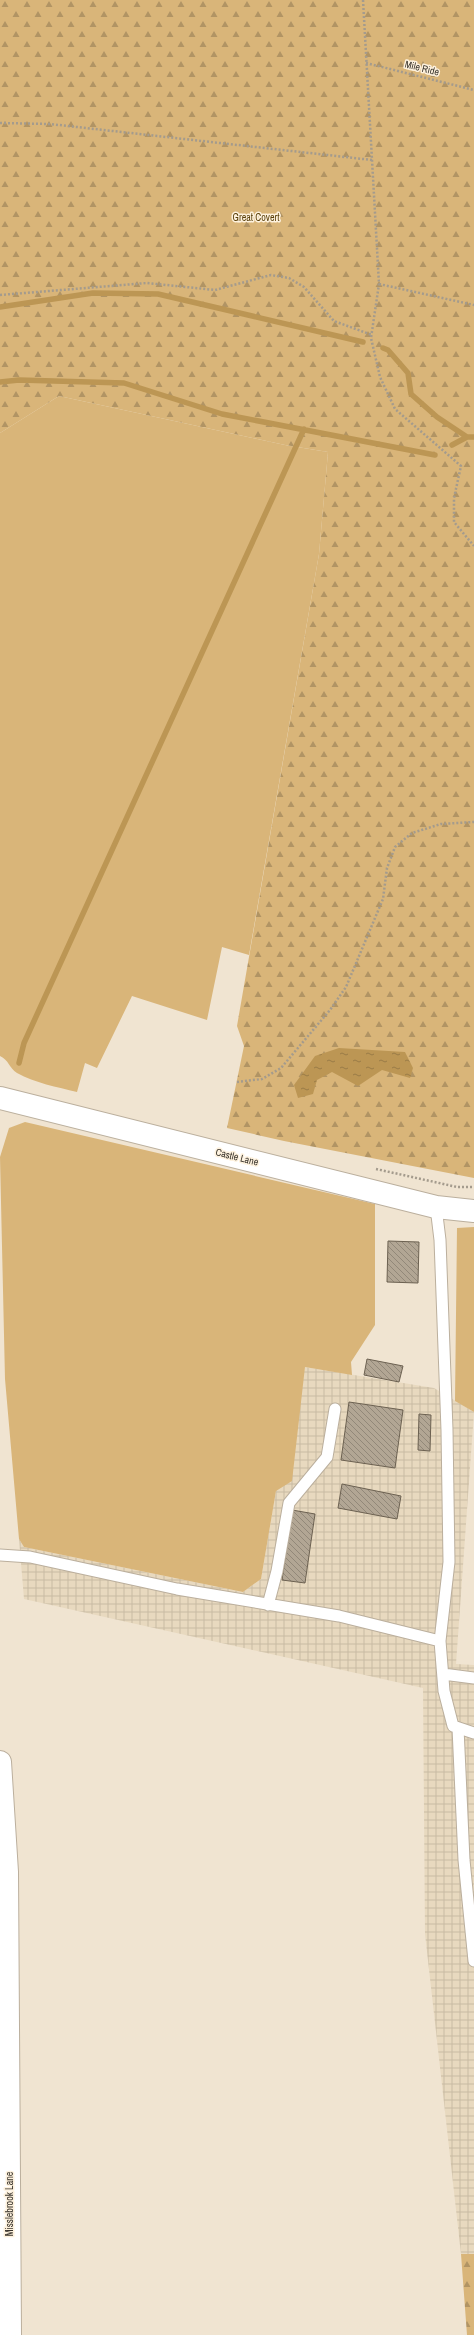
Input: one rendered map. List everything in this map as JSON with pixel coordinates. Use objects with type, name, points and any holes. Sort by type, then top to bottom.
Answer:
[{"type":"street","name":"Castle Lane","points":[[0,1098],[436,1207],[474,1211]]},
{"type":"street","name":"Misslebrook Lane","points":[[0,1762],[7,1872],[10,2335]]},
{"type":"lane","points":[[436,1207],[440,1240],[447,1430],[449,1562],[440,1641],[448,1709],[453,1726],[474,1733]]},
{"type":"lane","points":[[268,1606],[277,1571],[289,1503],[327,1457],[335,1409]]},
{"type":"lane","points":[[0,1555],[30,1556],[177,1589],[268,1606],[339,1616],[440,1641]]},
{"type":"lane","points":[[443,1674],[474,1678]]},
{"type":"lane","points":[[458,1728],[464,1860],[474,1962]]},
{"type":"path","points":[[363,0],[379,284],[372,335],[380,377],[395,409],[461,466],[454,498],[454,522],[474,546]]},
{"type":"path","name":"Mile Ride","points":[[366,63],[474,90]]},
{"type":"path","points":[[0,123],[50,124],[372,160]]},
{"type":"path","points":[[0,295],[147,283],[215,290],[271,275],[289,278],[304,287],[334,321],[372,335]]},
{"type":"path","points":[[379,284],[474,305]]},
{"type":"path","points":[[237,1082],[262,1079],[281,1068],[330,1010],[342,993],[383,899],[387,868],[395,847],[412,833],[441,824],[474,822]]},
{"type":"shaded area","points":[[305,1367],[434,1388],[474,1412],[456,1664],[474,1665],[474,2254],[461,2254],[425,1934],[423,1688],[24,1599],[19,1539],[24,1547],[243,1592],[261,1579],[276,1491]]},
{"type":"green space","name":"Great Covert","points":[[0,0],[474,0],[474,1178],[284,1141],[227,1128],[244,1046],[237,1026],[319,554],[328,452],[285,445],[59,396],[0,433]]},
{"type":"green space","points":[[59,396],[285,445],[328,452],[319,554],[249,955],[222,947],[207,1020],[132,996],[97,1068],[85,1063],[77,1092],[46,1084],[17,1073],[0,1056],[0,433]]},
{"type":"green space","points":[[25,1122],[375,1204],[375,1325],[351,1362],[352,1375],[305,1367],[292,1481],[276,1491],[261,1579],[243,1592],[24,1547],[19,1539],[5,1379],[0,1157],[9,1128]]},
{"type":"green space","points":[[474,1227],[474,1412],[455,1401],[457,1228]]},
{"type":"green space","points":[[461,2254],[474,2254],[474,2335],[467,2335]]},
{"type":"water","points":[[339,1048],[405,1052],[413,1068],[410,1078],[382,1070],[358,1086],[332,1072],[317,1080],[313,1094],[298,1098],[294,1085],[315,1056]]},
{"type":"building","points":[[388,1241],[419,1242],[418,1283],[387,1282]]},
{"type":"building","points":[[367,1359],[403,1366],[399,1382],[364,1375]]},
{"type":"building","points":[[349,1402],[403,1410],[395,1468],[341,1460]]},
{"type":"building","points":[[419,1414],[431,1415],[430,1451],[418,1450]]},
{"type":"building","points":[[342,1484],[401,1496],[397,1519],[338,1508]]},
{"type":"building","points":[[292,1510],[315,1514],[305,1583],[282,1580]]},
{"type":"waterway","points":[[0,307],[93,293],[158,294],[363,342]]},
{"type":"waterway","points":[[383,348],[388,350],[408,373],[411,394],[437,417],[467,437]]},
{"type":"waterway","points":[[0,382],[19,380],[124,383],[222,414],[435,455]]},
{"type":"waterway","points":[[19,1063],[24,1043],[304,429]]},
{"type":"waterway","points":[[452,445],[467,437],[474,437]]}]
